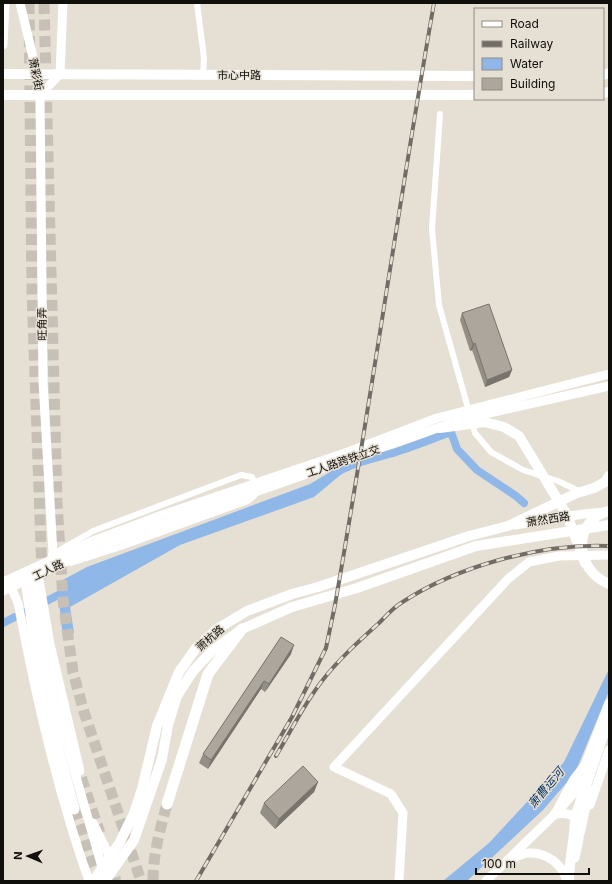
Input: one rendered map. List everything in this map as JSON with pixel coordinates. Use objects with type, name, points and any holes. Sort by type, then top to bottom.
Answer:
[{"type":"highway","points":[[32,577],[36,598],[39,648],[48,713],[74,809]]},
{"type":"highway","points":[[167,804],[208,674],[242,629]]},
{"type":"main road","points":[[3,45],[5,3]]},
{"type":"main road","name":"萧彩街","points":[[20,3],[37,74],[40,95]]},
{"type":"main road","points":[[60,74],[63,3]]},
{"type":"main road","name":"市心中路","points":[[3,74],[474,76]]},
{"type":"main road","name":"萧彩街","points":[[40,95],[60,74]]},
{"type":"main road","name":"市心中路","points":[[3,95],[474,95]]},
{"type":"main road","name":"旺角弄","points":[[40,95],[43,382],[53,553]]},
{"type":"main road","name":"工人路跨铁立交","points":[[91,546],[162,515],[348,452],[437,418],[609,374]]},
{"type":"main road","name":"工人路跨铁立交","points":[[91,546],[463,419],[609,386]]},
{"type":"main road","points":[[440,428],[484,422],[504,427],[519,436],[567,515],[585,563],[590,572],[598,579],[609,584]]},
{"type":"main road","points":[[508,526],[581,492],[594,488],[606,482],[609,476]]},
{"type":"main road","points":[[585,563],[582,551],[583,539],[587,527],[609,502]]},
{"type":"main road","points":[[595,518],[609,512]]},
{"type":"main road","name":"萧然西路","points":[[487,531],[508,526],[583,514],[609,512]]},
{"type":"main road","name":"萧然西路","points":[[491,543],[609,525]]},
{"type":"main road","name":"萧杭路","points":[[93,881],[120,842],[134,813],[142,789],[157,726],[168,696],[180,672],[196,648],[217,628],[247,612],[292,594],[318,587],[487,531]]},
{"type":"main road","name":"萧杭路","points":[[105,880],[134,840],[162,759],[168,725],[177,696],[192,671],[213,650],[242,629],[292,607],[357,588],[476,546],[491,543]]},
{"type":"main road","name":"工人路","points":[[3,582],[49,565],[91,546]]},
{"type":"main road","points":[[399,881],[403,813],[391,794],[334,767],[508,579],[530,562],[559,556],[609,555]]},
{"type":"main road","name":"工人路","points":[[7,589],[32,577],[49,565]]},
{"type":"main road","points":[[7,589],[18,603],[39,648],[90,814],[115,866]]},
{"type":"main road","points":[[36,598],[48,748],[72,835],[88,881]]},
{"type":"main road","points":[[39,648],[105,880]]},
{"type":"main road","points":[[555,814],[574,779],[585,765],[609,703]]},
{"type":"main road","points":[[569,881],[590,787],[601,752],[609,718]]},
{"type":"main road","points":[[569,881],[569,865],[575,833],[575,817],[609,736]]},
{"type":"main road","points":[[486,881],[555,814],[574,792],[601,752]]},
{"type":"main road","points":[[555,814],[567,812],[575,817],[579,822],[580,832]]},
{"type":"main road","points":[[510,859],[528,853],[541,854],[557,863],[565,872],[569,881]]},
{"type":"street","points":[[197,3],[204,58],[203,75]]},
{"type":"street","points":[[440,114],[432,229],[439,305],[475,433],[491,452],[523,470],[558,481],[581,492]]},
{"type":"street","points":[[241,475],[252,477],[255,485],[254,496],[248,501],[121,547],[49,565],[53,553],[93,531],[241,475]]},
{"type":"water","points":[[340,466],[344,472],[314,497],[180,545],[70,607],[74,633],[63,637],[57,583],[87,567],[310,484]]},
{"type":"water","name":"萧曹运河","points":[[609,669],[609,691],[575,773],[543,810],[467,881],[443,881],[489,843],[564,762]]},
{"type":"building","points":[[489,304],[512,370],[487,380],[475,343],[473,344],[462,313]]},
{"type":"building","points":[[281,637],[294,645],[269,684],[264,681],[211,760],[203,754]]},
{"type":"building","points":[[303,766],[318,782],[279,819],[264,803]]},
{"type":"waterway","points":[[334,474],[354,464],[405,449],[451,432],[457,449],[477,470],[524,503]]},
{"type":"waterway","points":[[37,606],[68,590]]},
{"type":"waterway","points":[[3,623],[25,612]]},
{"type":"tunnel","points":[[29,3],[32,291],[42,574]]},
{"type":"tunnel","points":[[44,3],[57,502],[63,600],[73,672],[84,712],[141,881]]},
{"type":"tunnel","points":[[76,762],[100,833]]},
{"type":"tunnel","points":[[153,881],[153,871],[159,833],[167,804]]},
{"type":"tunnel","points":[[74,809],[91,858],[102,881]]},
{"type":"tunnel","points":[[110,862],[116,881]]},
{"type":"railway","points":[[196,881],[292,717],[326,648],[348,530],[434,3]]},
{"type":"railway","points":[[276,756],[309,699],[328,673],[356,644],[401,603],[448,578],[501,560],[556,548],[609,546]]}]
